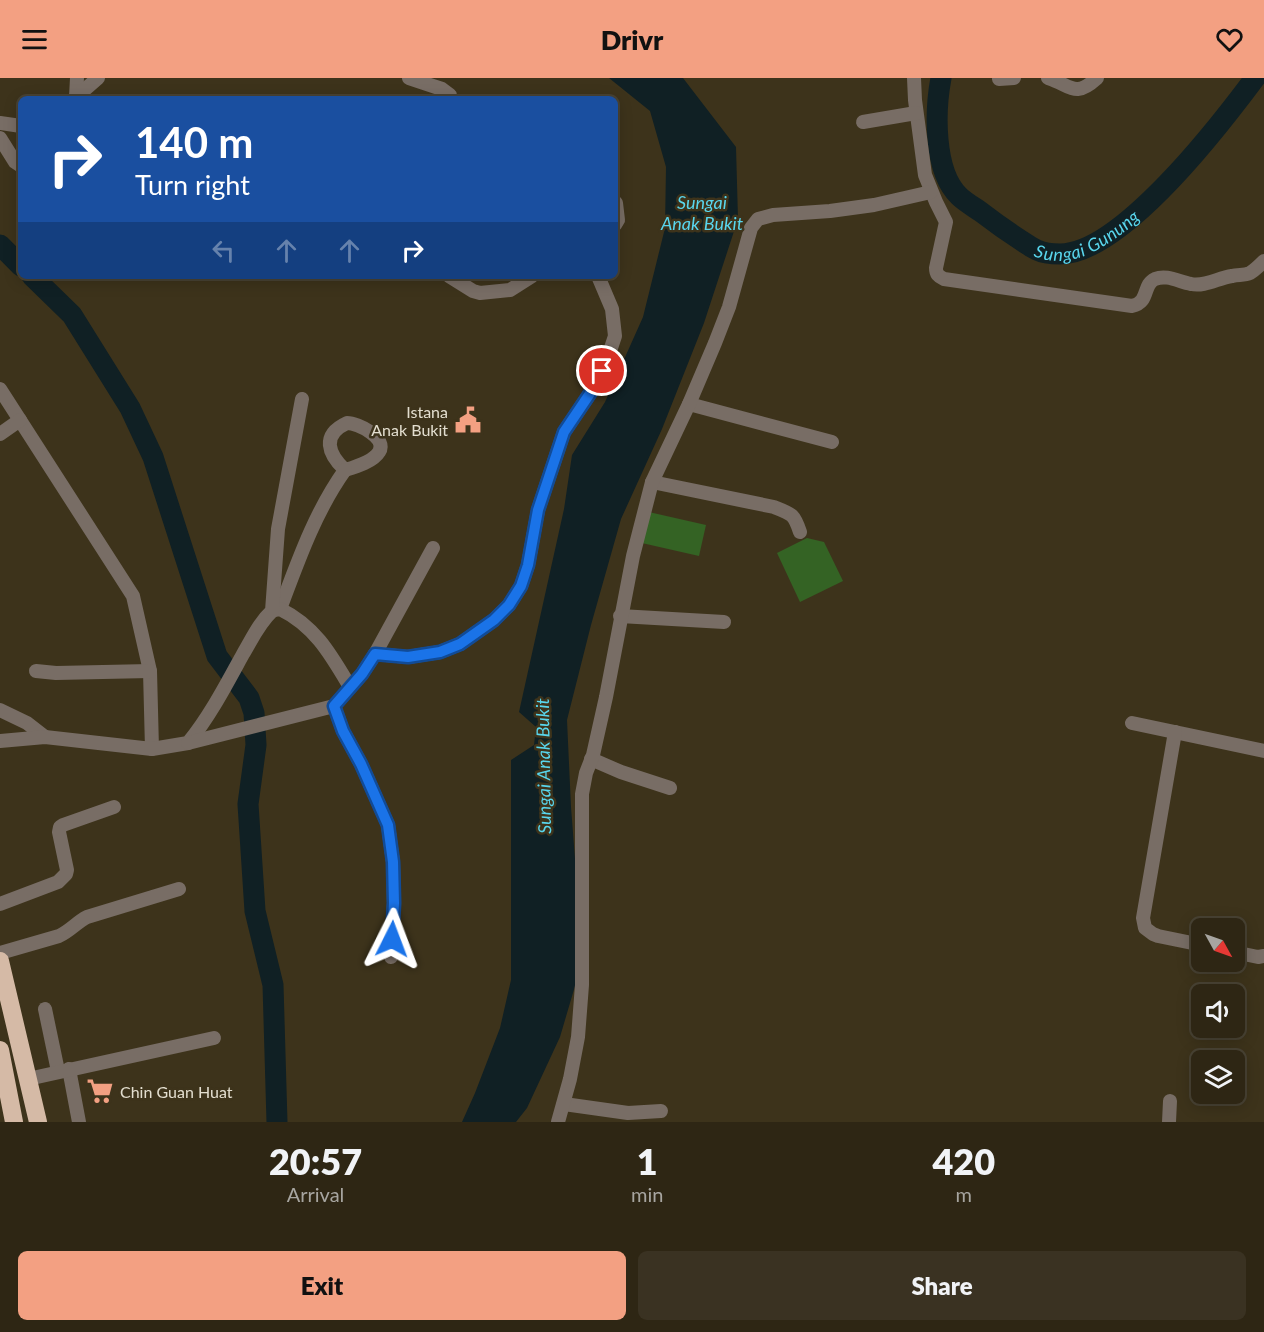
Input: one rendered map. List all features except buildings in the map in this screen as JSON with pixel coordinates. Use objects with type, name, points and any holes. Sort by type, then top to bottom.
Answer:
[{"type":"highway","points":[[0,961],[38,1122]]},
{"type":"highway","points":[[0,1050],[14,1122]]},
{"type":"street","points":[[75,96],[77,78]]},
{"type":"street","points":[[77,96],[98,78]]},
{"type":"street","points":[[410,78],[442,89],[450,96]]},
{"type":"street","points":[[914,78],[916,113],[925,175],[946,222],[936,268],[936,273],[944,279],[1132,306],[1140,304],[1150,282],[1157,278],[1200,284],[1250,273],[1264,261]]},
{"type":"street","points":[[999,79],[1014,78]]},
{"type":"street","points":[[1048,78],[1072,89],[1080,89],[1097,78]]},
{"type":"street","points":[[863,122],[916,113]]},
{"type":"street","points":[[0,123],[18,126]]},
{"type":"street","points":[[0,138],[18,164]]},
{"type":"street","points":[[558,1122],[578,1037],[582,985],[582,794],[586,772],[606,697],[620,616],[652,482],[689,404],[729,307],[751,228],[758,219],[772,215],[874,205],[931,192]]},
{"type":"street","points":[[453,279],[472,291],[480,293],[510,290],[527,279]]},
{"type":"street","points":[[375,654],[408,657],[440,652],[460,644],[494,620],[509,605],[521,586],[528,565],[538,510],[564,432],[595,386],[615,336],[612,309],[599,279]]},
{"type":"street","points":[[0,389],[133,596],[150,671],[152,749]]},
{"type":"street","points":[[276,610],[278,529],[302,399]]},
{"type":"street","points":[[689,404],[832,442]]},
{"type":"street","points":[[0,434],[20,420]]},
{"type":"street","points":[[188,743],[212,711],[265,617],[276,610],[307,537],[332,489],[345,470]]},
{"type":"street","points":[[652,482],[774,507],[791,513],[800,532]]},
{"type":"street","points":[[0,741],[45,737],[152,749],[188,743],[334,706],[362,674],[375,654],[433,548]]},
{"type":"street","points":[[276,610],[291,614],[306,625],[324,644],[350,687]]},
{"type":"street","points":[[620,616],[724,622]]},
{"type":"street","points":[[36,671],[56,673],[150,671]]},
{"type":"street","points":[[334,706],[343,731],[361,764],[388,825],[393,862],[394,903],[391,957]]},
{"type":"street","points":[[0,710],[27,723],[45,737]]},
{"type":"street","points":[[1132,723],[1264,751]]},
{"type":"street","points":[[1175,732],[1143,918],[1145,928],[1153,934],[1191,943]]},
{"type":"street","points":[[591,759],[621,772],[670,788]]},
{"type":"street","points":[[0,904],[62,879],[66,870],[60,827],[114,807]]},
{"type":"street","points":[[0,954],[59,936],[87,917],[179,889]]},
{"type":"street","points":[[1245,954],[1264,956]]},
{"type":"street","points":[[45,1009],[80,1122]]},
{"type":"street","points":[[28,1078],[214,1038]]},
{"type":"street","points":[[1168,1122],[1170,1101]]},
{"type":"street","points":[[564,1104],[628,1113],[661,1111]]},
{"type":"green space","points":[[640,510],[706,525],[699,556],[633,541]]},
{"type":"green space","points":[[807,538],[824,542],[843,581],[800,602],[777,553]]},
{"type":"water","name":"Sungai Anak Bukit","points":[[609,78],[683,78],[736,147],[738,219],[704,323],[662,429],[621,519],[567,720],[579,911],[575,986],[560,1037],[527,1108],[516,1122],[462,1122],[500,1028],[511,980],[511,760],[534,745],[536,727],[519,712],[564,509],[572,455],[605,402],[643,317],[665,228],[666,167],[650,111]]},
{"type":"waterway","name":"Sungai Gunung","points":[[941,78],[937,123],[938,140],[944,172],[951,185],[959,196],[1006,231],[1031,247],[1051,254],[1084,248],[1111,233],[1139,211],[1194,154],[1255,78]]},
{"type":"waterway","points":[[0,245],[18,263]]},
{"type":"waterway","points":[[35,279],[72,315],[130,408],[153,457],[217,656],[249,698],[254,713],[256,745],[248,804],[255,911],[273,985],[277,1122]]},
{"type":"place","name":"Istana Anak Bukit","points":[[468,420]]},
{"type":"place","name":"Chin Guan Huat","points":[[100,1091]]},
{"type":"route","points":[[392,939],[393,862],[388,825],[361,764],[343,731],[334,706],[362,674],[375,654],[408,657],[440,652],[460,644],[494,620],[509,605],[521,586],[528,565],[538,510],[564,432],[595,386],[602,371]]}]
